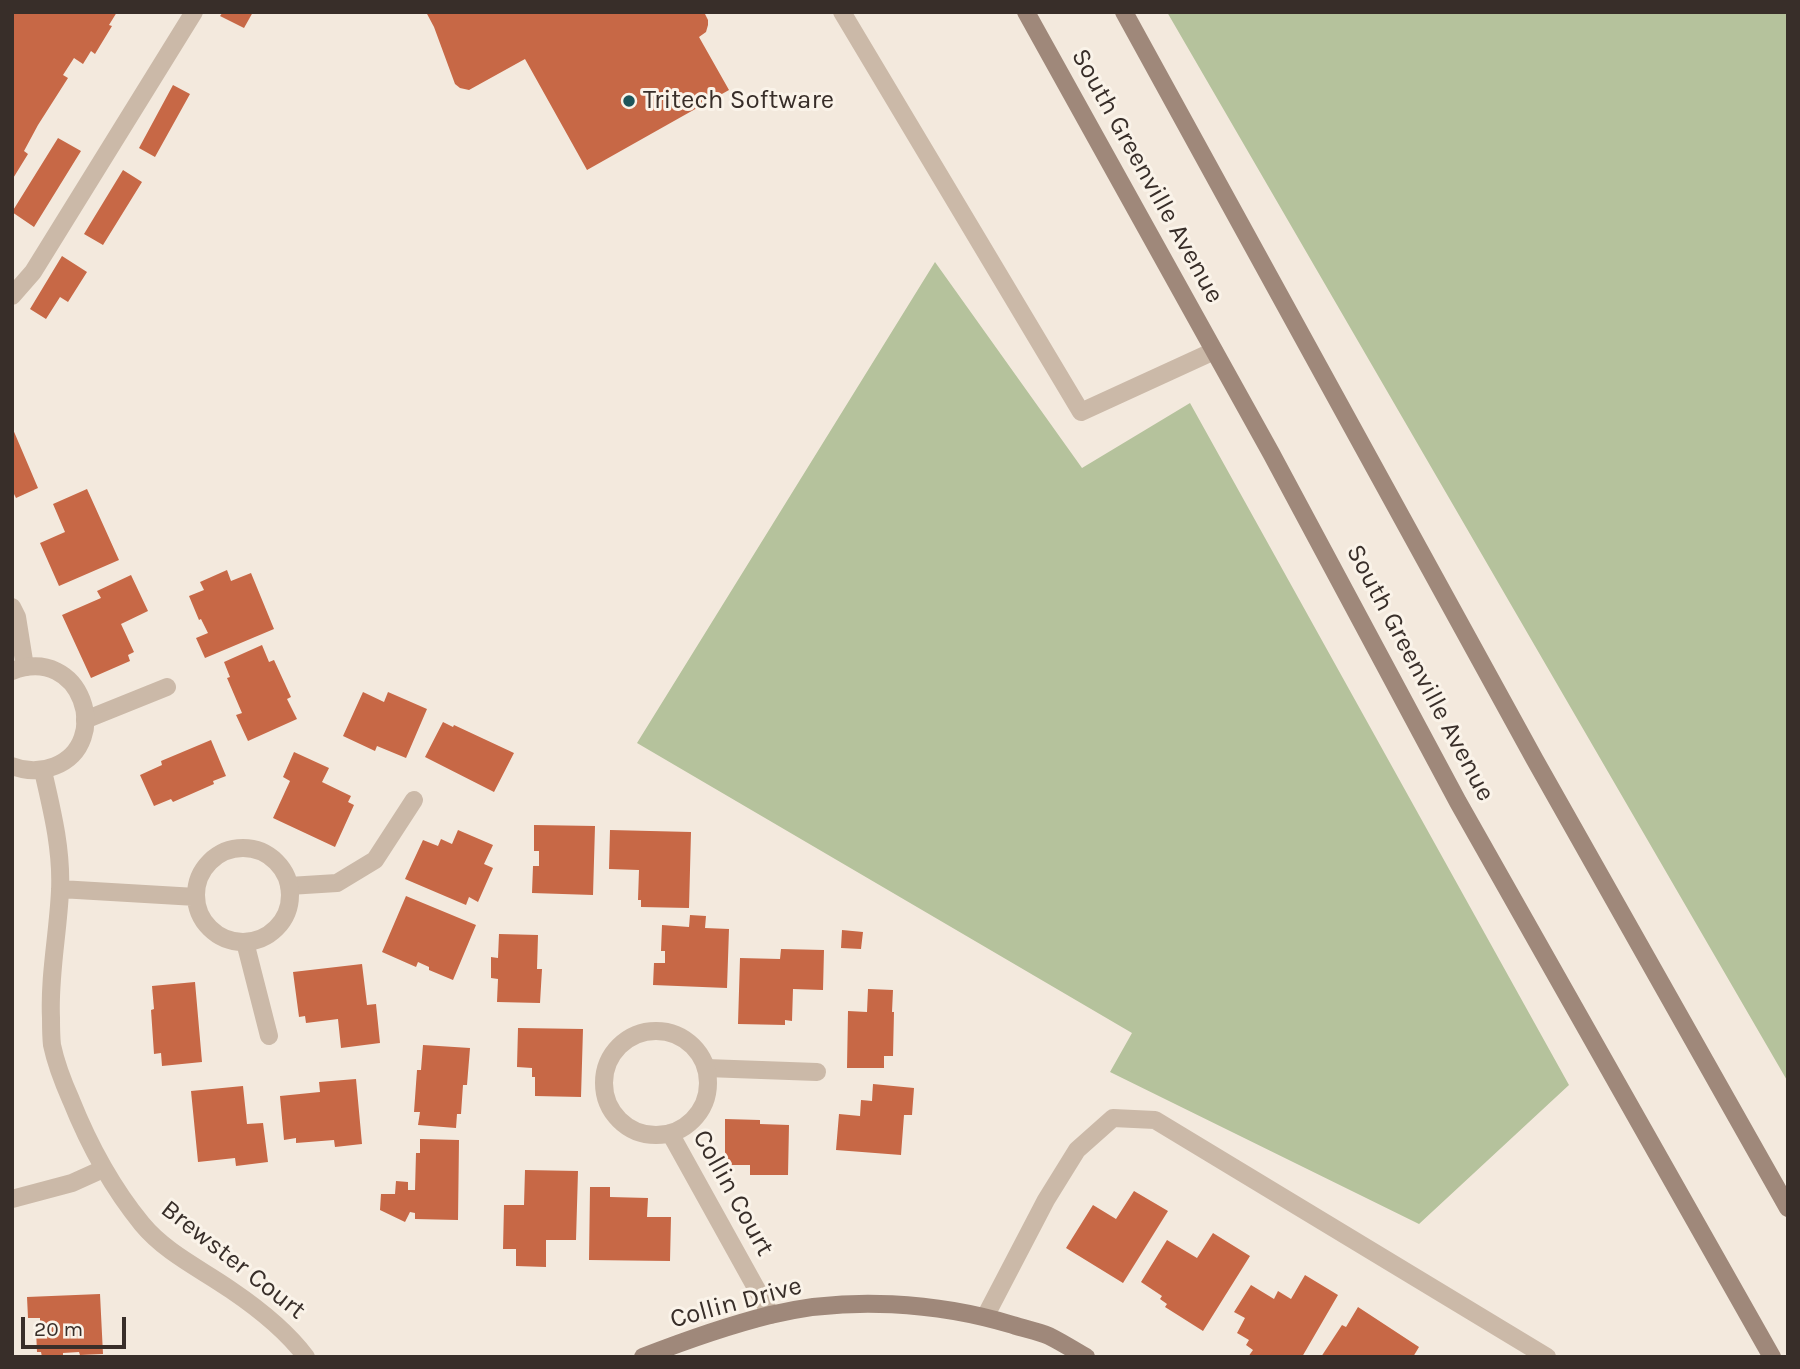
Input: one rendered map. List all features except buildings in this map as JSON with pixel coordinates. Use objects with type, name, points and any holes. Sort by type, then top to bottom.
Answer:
[{"type":"main road","name":"South Greenville Avenue","points":[[1026,12],[1271,453],[1465,814],[1772,1357]]},
{"type":"main road","points":[[1124,12],[1535,760],[1788,1208]]},
{"type":"main road","name":"Collin Drive","points":[[643,1357],[700,1335],[771,1315],[861,1304],[947,1310],[985,1317],[1048,1336],[1086,1357]]},
{"type":"street","points":[[12,296],[33,272],[194,12]]},
{"type":"street","points":[[842,12],[1081,412],[1214,351]]},
{"type":"street","points":[[12,607],[17,617],[18,669],[45,667],[64,675],[78,690],[86,709],[85,730],[76,748],[62,763],[43,771],[22,770],[12,766]]},
{"type":"street","points":[[85,720],[167,687]]},
{"type":"street","name":"Brewster Court","points":[[43,771],[58,843],[60,889],[50,994],[52,1043],[60,1072],[84,1133],[103,1169],[145,1227],[170,1251],[268,1317],[292,1339],[306,1357]]},
{"type":"street","points":[[289,886],[337,883],[375,860],[414,800]]},
{"type":"street","points":[[242,848],[260,851],[275,860],[286,875],[289,886],[287,912],[278,927],[263,938],[245,942],[227,940],[211,930],[200,915],[196,897],[199,879],[208,863],[223,852],[242,848]]},
{"type":"street","points":[[60,889],[196,897]]},
{"type":"street","points":[[245,942],[269,1036]]},
{"type":"street","name":"Collin Court","points":[[662,1030],[681,1036],[697,1049],[706,1068],[708,1088],[702,1108],[688,1124],[670,1133],[650,1135],[630,1129],[614,1116],[605,1098],[603,1077],[609,1057],[623,1041],[641,1032],[662,1030]]},
{"type":"street","points":[[706,1068],[817,1072]]},
{"type":"street","points":[[985,1317],[1046,1200],[1077,1150],[1113,1118],[1155,1121],[1548,1357]]},
{"type":"street","name":"Collin Court","points":[[670,1133],[771,1315]]},
{"type":"street","points":[[12,1199],[72,1183],[103,1169]]},
{"type":"green space","points":[[1167,12],[1788,12],[1788,1082]]},
{"type":"green space","points":[[935,262],[1082,468],[1190,403],[1569,1085],[1419,1224],[1110,1072],[1132,1033],[637,743]]},
{"type":"place","name":"Tritech Software","points":[[629,101]]}]
